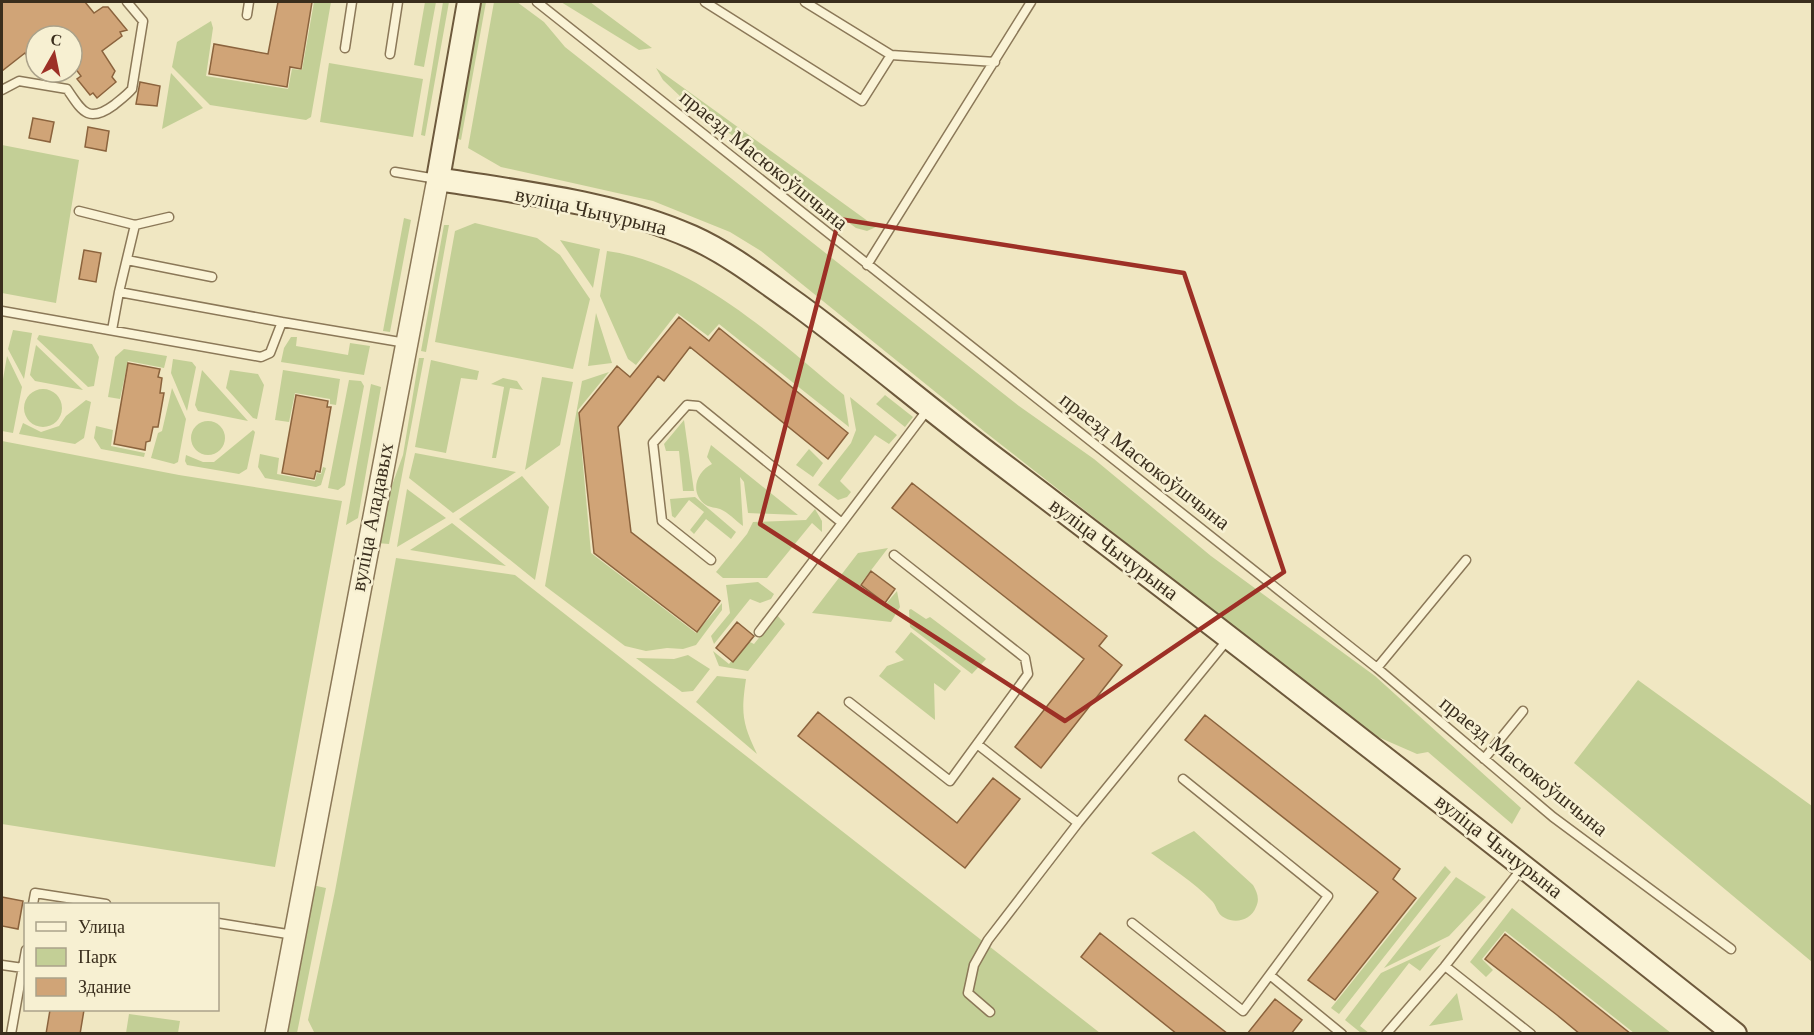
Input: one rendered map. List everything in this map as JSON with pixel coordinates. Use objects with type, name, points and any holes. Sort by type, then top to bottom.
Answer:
[{"type":"main road","name":"вуліца Аладавых","points":[[438,179],[469,2]]},
{"type":"main road","name":"вуліца Чычурына","points":[[438,179],[606,210],[691,236],[771,286],[1524,865],[1735,1034]]},
{"type":"street","name":"вуліца Аладавых","points":[[276,1034],[438,179]]},
{"type":"lane","points":[[2,90],[19,81],[67,89],[82,111],[95,115],[102,113],[132,89],[143,21],[127,2]]},
{"type":"lane","points":[[247,15],[249,2]]},
{"type":"lane","points":[[345,48],[352,2]]},
{"type":"lane","points":[[390,54],[398,2]]},
{"type":"lane","name":"праезд Масюкоўшчына","points":[[537,2],[1377,668],[1553,817],[1731,949]]},
{"type":"lane","points":[[705,2],[862,101],[891,54]]},
{"type":"lane","points":[[805,2],[891,54],[995,62]]},
{"type":"lane","points":[[867,265],[1031,2]]},
{"type":"lane","points":[[395,172],[438,179]]},
{"type":"lane","points":[[79,211],[135,225],[169,217]]},
{"type":"lane","points":[[112,330],[135,225]]},
{"type":"lane","points":[[127,260],[212,277]]},
{"type":"lane","points":[[119,292],[406,343]]},
{"type":"lane","points":[[2,311],[261,357],[270,352],[282,322]]},
{"type":"lane","points":[[711,560],[662,521],[653,444],[687,405],[698,406],[842,523]]},
{"type":"lane","points":[[759,632],[928,408]]},
{"type":"lane","points":[[849,702],[950,781],[1028,674],[1025,657],[894,555]]},
{"type":"lane","points":[[1377,668],[1466,560]]},
{"type":"lane","points":[[990,1012],[968,993],[974,965],[988,940],[1078,823],[1230,637]]},
{"type":"lane","points":[[1484,759],[1523,711]]},
{"type":"lane","points":[[977,744],[1078,823]]},
{"type":"lane","points":[[1132,923],[1243,1011],[1328,896],[1183,779]]},
{"type":"lane","points":[[1386,1034],[1445,966],[1524,865]]},
{"type":"lane","points":[[33,903],[35,893],[100,903]]},
{"type":"lane","points":[[219,923],[294,935]]},
{"type":"lane","points":[[11,1034],[24,959]]},
{"type":"lane","points":[[2,965],[22,968]]},
{"type":"lane","points":[[1445,966],[1531,1034]]},
{"type":"lane","points":[[1271,976],[1342,1034]]},
{"type":"highlighted area","points":[[839,219],[1184,273],[1284,572],[1065,721],[760,524]]},
{"type":"green space","points":[[314,2],[331,2],[311,117],[306,120],[210,105],[172,67],[177,42],[211,21],[213,28],[206,76],[288,89],[292,69],[302,70]]},
{"type":"green space","points":[[425,2],[436,2],[424,67],[414,65]]},
{"type":"green space","points":[[443,2],[449,2],[425,136],[421,135]]},
{"type":"green space","points":[[480,2],[486,2],[461,140],[456,138]]},
{"type":"green space","points":[[494,2],[517,2],[544,22],[565,47],[1019,406],[1094,459],[1211,556],[1375,676],[1521,808],[1512,824],[1428,752],[1417,754],[1369,733],[985,432],[761,251],[730,232],[653,201],[501,167],[468,148]]},
{"type":"green space","points":[[561,2],[590,2],[652,48],[639,50]]},
{"type":"green space","points":[[329,63],[423,79],[413,137],[320,122]]},
{"type":"green space","points":[[656,68],[876,227],[867,231],[856,228],[682,98],[663,80]]},
{"type":"green space","points":[[171,73],[203,108],[162,129]]},
{"type":"green space","points":[[2,145],[79,160],[56,303],[2,293]]},
{"type":"green space","points":[[404,218],[411,220],[390,332],[383,331]]},
{"type":"green space","points":[[475,223],[537,238],[560,255],[590,299],[573,369],[435,342],[455,231]]},
{"type":"green space","points":[[444,225],[449,225],[426,352],[421,351]]},
{"type":"green space","points":[[560,240],[600,249],[593,288]]},
{"type":"green space","points":[[607,251],[640,258],[672,271],[733,306],[844,395],[849,427],[719,324],[708,336],[677,313],[636,365],[628,359],[600,296]]},
{"type":"green space","points":[[596,313],[612,363],[588,366]]},
{"type":"green space","points":[[13,330],[32,333],[24,379],[8,349]]},
{"type":"green space","points":[[39,335],[92,344],[99,357],[94,386],[88,387],[37,339]]},
{"type":"green space","points":[[291,337],[297,337],[296,346],[348,355],[350,343],[370,346],[364,375],[281,362],[284,348]]},
{"type":"green space","points":[[36,345],[83,390],[35,381],[30,375]]},
{"type":"green space","points":[[124,349],[167,356],[164,368],[128,361],[120,399],[108,397],[115,357]]},
{"type":"green space","points":[[7,356],[22,387],[13,433],[2,431],[2,385]]},
{"type":"green space","points":[[419,358],[424,358],[389,544],[377,543],[387,499],[403,455]]},
{"type":"green space","points":[[173,359],[192,362],[196,367],[187,411],[171,373]]},
{"type":"green space","points":[[431,360],[479,371],[477,380],[461,378],[446,453],[415,447]]},
{"type":"green space","points":[[202,370],[248,421],[198,411],[195,405]]},
{"type":"green space","points":[[230,370],[258,374],[264,385],[257,419],[253,418],[226,388]]},
{"type":"green space","points":[[283,370],[340,379],[336,405],[330,404],[330,399],[295,393],[289,422],[275,420]]},
{"type":"green space","points":[[609,372],[578,410],[591,553],[696,633],[722,603],[722,610],[696,645],[683,649],[667,648],[646,651],[625,646],[545,586],[582,381]]},
{"type":"green space","points":[[542,377],[573,382],[560,445],[525,470]]},
{"type":"green space","points":[[503,378],[517,381],[523,390],[510,388],[496,458],[492,458],[504,387],[491,384]]},
{"type":"green space","points":[[349,380],[361,381],[364,386],[345,485],[338,490],[328,488]]},
{"type":"green space","points":[[371,384],[381,387],[358,518],[346,525]]},
{"type":"green space","points":[[172,388],[186,419],[178,462],[174,464],[151,458],[158,433],[162,431]]},
{"type":"green space","points":[[43,389],[56,395],[62,408],[56,421],[43,427],[30,421],[24,408],[30,395]]},
{"type":"green space","points":[[885,395],[913,417],[905,427],[876,404]]},
{"type":"green space","points":[[850,397],[897,435],[889,444],[875,435],[840,481],[851,492],[847,497],[838,500],[818,485],[851,443],[856,430]]},
{"type":"green space","points":[[86,400],[91,402],[84,438],[75,444],[19,434],[23,423],[41,432],[59,426],[66,416]]},
{"type":"green space","points":[[684,420],[694,491],[683,491],[679,451],[666,451],[664,444]]},
{"type":"green space","points":[[208,421],[220,426],[225,438],[220,450],[208,455],[196,450],[191,438],[196,426]]},
{"type":"green space","points":[[96,426],[113,430],[111,446],[145,453],[144,457],[101,449],[94,438]]},
{"type":"green space","points":[[253,430],[255,432],[247,469],[239,474],[187,465],[185,461],[186,455],[203,462],[214,462]]},
{"type":"green space","points":[[2,441],[179,475],[342,501],[275,867],[2,824]]},
{"type":"green space","points":[[711,445],[798,515],[748,513],[744,482],[740,477],[743,526],[723,510],[706,505],[696,489],[702,472],[712,464],[707,457]]},
{"type":"green space","points":[[809,449],[823,463],[813,477],[796,465]]},
{"type":"green space","points":[[415,453],[516,472],[453,513],[409,478]]},
{"type":"green space","points":[[260,454],[279,458],[277,474],[315,481],[317,473],[321,474],[323,467],[326,468],[321,485],[316,487],[265,478],[258,467]]},
{"type":"green space","points":[[522,476],[549,507],[535,580],[459,519]]},
{"type":"green space","points":[[407,489],[446,518],[397,547]]},
{"type":"green space","points":[[695,497],[736,532],[731,539],[706,519],[694,534],[690,530],[704,512],[689,500],[675,518],[672,516],[670,499]]},
{"type":"green space","points":[[815,509],[822,521],[822,532],[812,523],[767,578],[723,578],[716,572],[747,534],[753,522],[806,520]]},
{"type":"green space","points":[[452,523],[506,566],[410,550]]},
{"type":"green space","points":[[888,548],[859,586],[884,606],[897,591],[900,607],[891,622],[812,613],[858,553]]},
{"type":"green space","points":[[396,558],[515,575],[1100,1033],[315,1034],[308,1020],[335,891]]},
{"type":"green space","points":[[758,582],[774,594],[771,599],[760,603],[750,599],[714,644],[711,636],[730,613],[726,585]]},
{"type":"green space","points":[[911,609],[926,619],[930,617],[986,659],[972,674],[910,627],[909,610]]},
{"type":"green space","points":[[777,615],[785,624],[748,671],[719,666],[713,651],[729,664],[748,641],[754,644]]},
{"type":"green space","points":[[911,632],[961,671],[945,691],[934,683],[935,720],[879,676],[887,666],[904,660],[895,652]]},
{"type":"green space","points":[[688,655],[710,669],[693,691],[682,692],[636,658],[674,659]]},
{"type":"green space","points":[[717,676],[746,679],[744,718],[757,754],[696,702]]},
{"type":"green space","points":[[1638,680],[1812,806],[1812,962],[1574,763]]},
{"type":"green space","points":[[1194,831],[1253,885],[1258,901],[1254,911],[1247,918],[1234,921],[1222,916],[1204,893],[1151,853]]},
{"type":"green space","points":[[1445,866],[1451,872],[1339,1014],[1331,1008]]},
{"type":"green space","points":[[1456,877],[1486,897],[1449,936],[1384,968]]},
{"type":"green space","points":[[312,885],[326,888],[297,1033],[284,1034]]},
{"type":"green space","points":[[1512,908],[1671,1033],[1634,1033],[1505,931],[1482,959],[1493,970],[1486,977],[1470,962]]},
{"type":"green space","points":[[1441,945],[1420,971],[1409,963],[1360,1026],[1369,1033],[1361,1033],[1345,1020],[1381,973]]},
{"type":"green space","points":[[1457,993],[1463,1020],[1429,1026]]},
{"type":"green space","points":[[129,1014],[180,1021],[178,1033],[126,1033]]},
{"type":"building","points":[[2,2],[85,2],[94,13],[103,7],[108,7],[127,30],[120,32],[122,36],[102,51],[115,71],[112,77],[116,82],[97,98],[93,93],[90,95],[81,84],[84,84],[84,24],[24,24],[24,54],[2,71]]},
{"type":"building","points":[[278,2],[312,2],[301,69],[290,67],[287,87],[209,74],[214,44],[268,54]]},
{"type":"building","points":[[140,82],[160,86],[157,106],[136,104]]},
{"type":"building","points":[[33,118],[54,122],[50,142],[29,138]]},
{"type":"building","points":[[88,127],[109,131],[106,151],[85,147]]},
{"type":"building","points":[[84,250],[101,253],[96,282],[79,279]]},
{"type":"building","points":[[679,317],[709,341],[719,328],[848,433],[828,459],[690,347],[664,381],[658,376],[618,427],[631,532],[720,601],[697,632],[594,553],[579,413],[617,366],[630,377]]},
{"type":"building","points":[[128,363],[160,369],[158,377],[162,378],[160,393],[164,393],[158,427],[153,427],[145,450],[114,444]]},
{"type":"building","points":[[296,395],[328,401],[327,407],[331,407],[320,472],[316,471],[314,479],[282,473]]},
{"type":"building","points":[[912,483],[1107,636],[1099,646],[1122,665],[1041,768],[1015,747],[1084,659],[892,508]]},
{"type":"building","points":[[871,571],[895,589],[885,603],[861,585]]},
{"type":"building","points":[[737,622],[754,636],[733,662],[716,648]]},
{"type":"building","points":[[818,712],[957,823],[993,778],[1020,799],[965,868],[798,736]]},
{"type":"building","points":[[1205,715],[1400,869],[1393,879],[1416,898],[1335,1000],[1308,980],[1378,892],[1185,740]]},
{"type":"building","points":[[2,897],[23,901],[18,929],[2,926]]},
{"type":"building","points":[[1100,933],[1228,1034],[1177,1034],[1081,957]]},
{"type":"building","points":[[1505,934],[1631,1034],[1580,1034],[1485,959]]},
{"type":"building","points":[[1275,999],[1302,1020],[1291,1034],[1247,1034]]},
{"type":"building","points":[[50,1011],[84,1011],[80,1034],[46,1034]]}]
